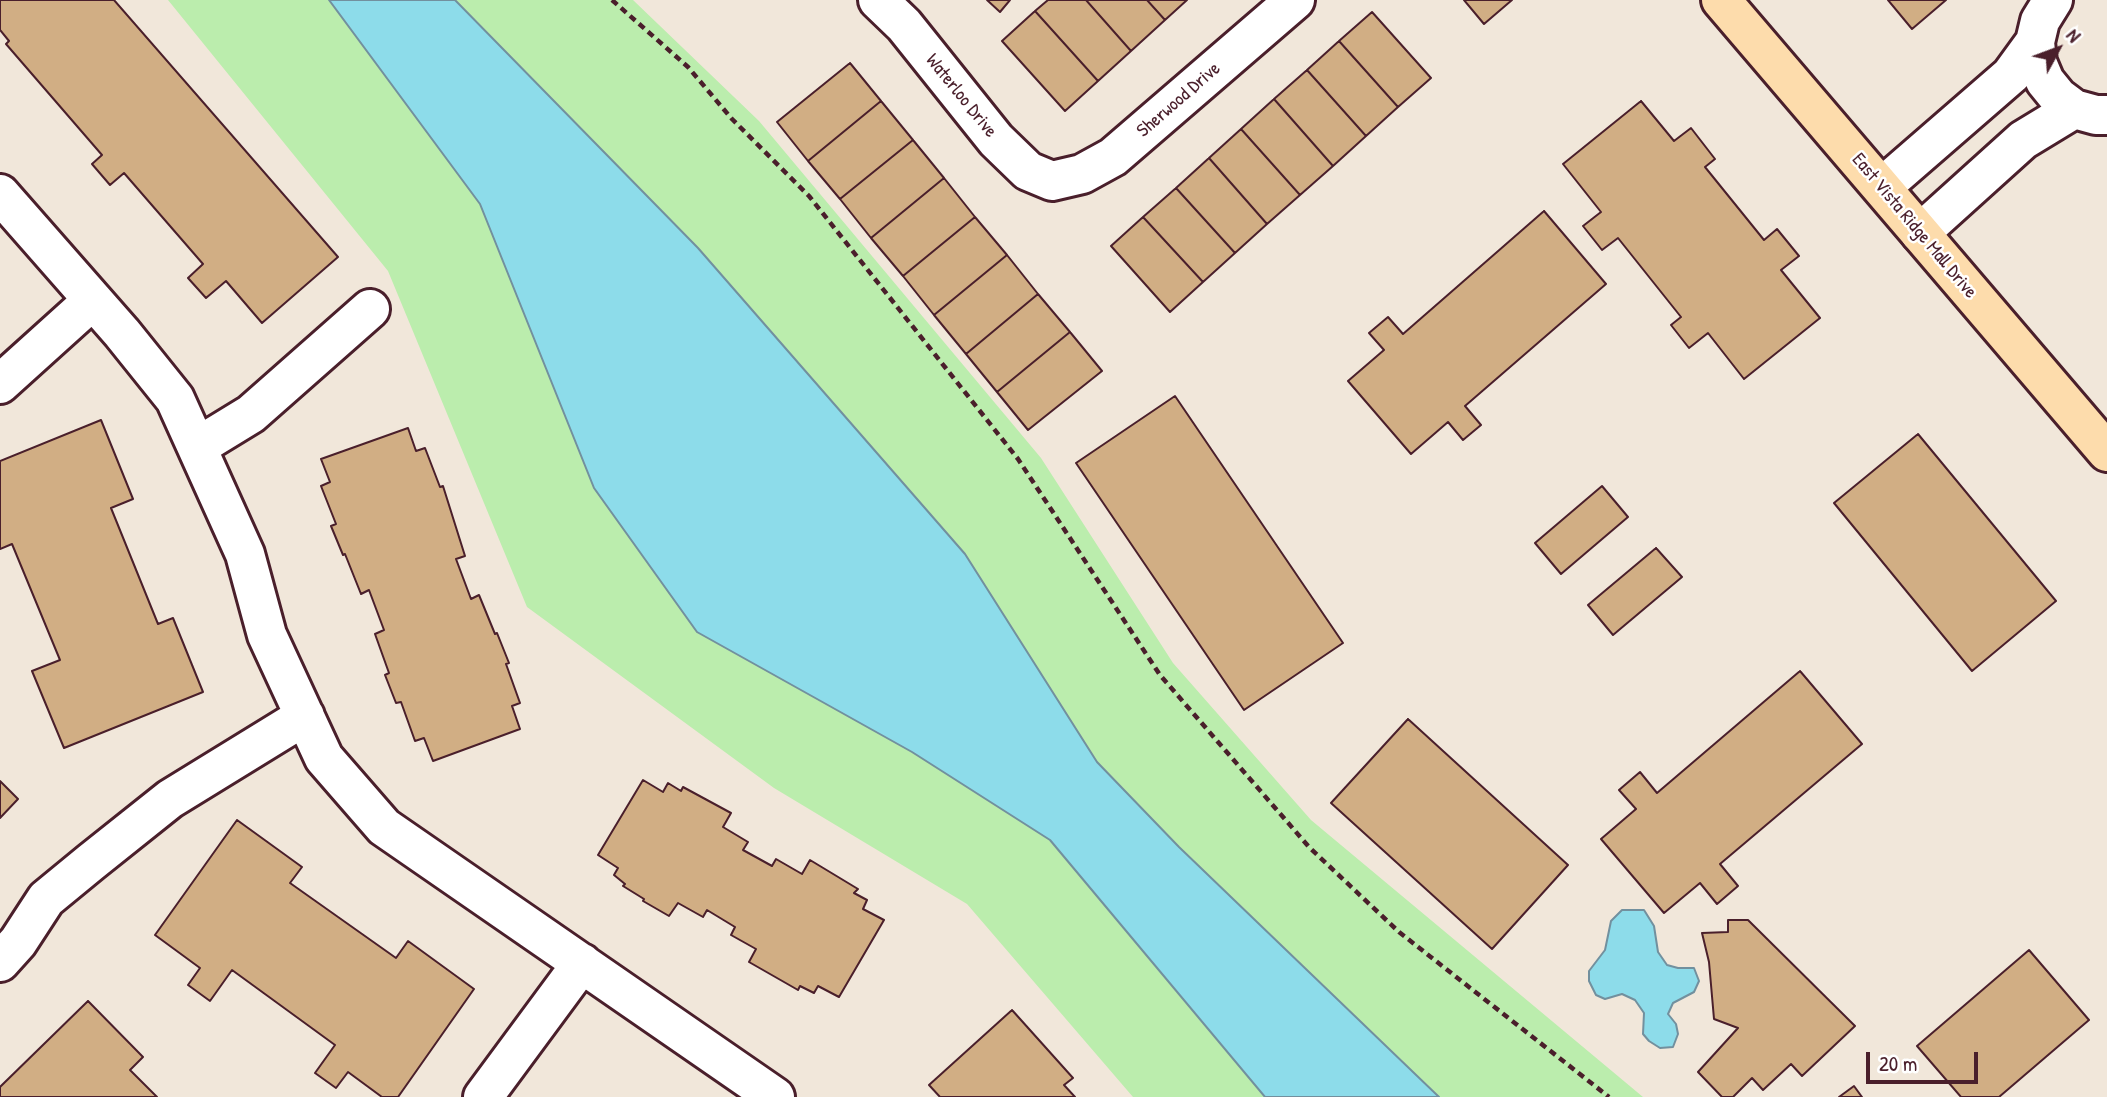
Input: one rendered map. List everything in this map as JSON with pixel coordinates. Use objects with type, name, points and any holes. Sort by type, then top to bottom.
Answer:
[{"type":"main road","name":"East Vista Ridge Mall Drive","points":[[1721,0],[2107,452]]},
{"type":"street","name":"Waterloo Drive","points":[[878,0],[904,25],[996,140],[1028,171],[1052,181]]},
{"type":"street","name":"Sherwood Drive","points":[[1052,181],[1082,174],[1113,158],[1294,0]]},
{"type":"street","points":[[2053,0],[2040,21],[2035,42],[2037,62],[2045,81],[2057,97],[2091,112]]},
{"type":"street","points":[[1882,187],[2011,75],[2035,42]]},
{"type":"street","points":[[1920,233],[2023,140],[2091,112]]},
{"type":"street","points":[[0,194],[175,399],[245,554],[267,635],[324,758],[384,827],[775,1097]]},
{"type":"street","points":[[0,384],[93,300]]},
{"type":"street","points":[[197,447],[251,414],[370,309]]},
{"type":"street","points":[[0,962],[18,942],[46,900],[91,862],[170,799],[305,716]]},
{"type":"street","points":[[482,1097],[582,963]]},
{"type":"path","points":[[612,0],[688,67],[732,119],[809,196],[1018,459],[1160,675],[1309,847],[1399,932],[1609,1097]]},
{"type":"green space","points":[[168,0],[633,0],[759,121],[1041,458],[1173,663],[1311,820],[1643,1097],[1133,1097],[967,904],[774,788],[527,607],[388,271]]},
{"type":"water","points":[[329,0],[455,0],[698,248],[965,554],[1097,762],[1179,847],[1439,1097],[1265,1097],[1050,840],[912,752],[697,632],[594,488],[480,204]]},
{"type":"water","points":[[1622,910],[1644,910],[1654,926],[1658,952],[1667,965],[1694,968],[1699,981],[1694,992],[1673,1003],[1668,1014],[1676,1024],[1678,1034],[1673,1047],[1660,1048],[1643,1034],[1644,1013],[1635,1000],[1622,994],[1605,999],[1596,995],[1589,981],[1589,971],[1605,950],[1611,921]]},
{"type":"building","points":[[0,0],[114,0],[338,257],[262,323],[226,281],[206,298],[188,278],[203,264],[124,173],[110,185],[92,164],[102,155],[6,44],[9,41],[0,30]]},
{"type":"building","points":[[987,0],[1010,0],[1000,12]]},
{"type":"building","points":[[1048,0],[1086,0],[1131,51],[1098,81],[1035,11]]},
{"type":"building","points":[[1086,0],[1147,0],[1165,20],[1131,51]]},
{"type":"building","points":[[1147,0],[1187,0],[1165,20]]},
{"type":"building","points":[[1464,0],[1512,0],[1484,24]]},
{"type":"building","points":[[1888,0],[1946,0],[1912,29]]},
{"type":"building","points":[[1035,11],[1098,81],[1065,111],[1002,41]]},
{"type":"building","points":[[1372,12],[1431,78],[1398,107],[1339,41]]},
{"type":"building","points":[[1339,41],[1398,107],[1366,136],[1307,70]]},
{"type":"building","points":[[850,63],[881,101],[808,161],[777,122]]},
{"type":"building","points":[[1307,70],[1366,136],[1333,166],[1274,99]]},
{"type":"building","points":[[1274,99],[1333,166],[1300,195],[1241,129]]},
{"type":"building","points":[[881,101],[913,140],[840,199],[808,161]]},
{"type":"building","points":[[1641,101],[1674,141],[1691,128],[1715,159],[1705,167],[1764,240],[1777,229],[1799,256],[1781,270],[1820,318],[1744,379],[1708,333],[1689,348],[1671,325],[1681,317],[1618,238],[1602,250],[1583,226],[1601,212],[1563,164]]},
{"type":"building","points":[[1241,129],[1300,195],[1267,224],[1209,158]]},
{"type":"building","points":[[913,140],[944,178],[871,238],[840,199]]},
{"type":"building","points":[[1209,158],[1267,224],[1235,253],[1176,188]]},
{"type":"building","points":[[944,178],[975,217],[903,276],[871,238]]},
{"type":"building","points":[[1176,188],[1235,253],[1203,282],[1143,217]]},
{"type":"building","points":[[1544,211],[1606,284],[1465,406],[1481,425],[1463,440],[1448,422],[1411,454],[1348,381],[1384,350],[1369,333],[1388,317],[1403,334]]},
{"type":"building","points":[[975,217],[1007,255],[934,315],[903,276]]},
{"type":"building","points":[[1143,217],[1203,282],[1170,312],[1111,246]]},
{"type":"building","points":[[1007,255],[1038,294],[966,354],[934,315]]},
{"type":"building","points":[[1038,294],[1070,332],[997,392],[966,354]]},
{"type":"building","points":[[1070,332],[1102,371],[1028,430],[997,392]]},
{"type":"building","points":[[1175,396],[1343,643],[1244,710],[1076,463]]},
{"type":"building","points":[[101,420],[133,499],[111,508],[158,624],[173,618],[203,692],[64,748],[32,671],[60,660],[12,544],[0,549],[0,461]]},
{"type":"building","points":[[408,428],[416,451],[425,448],[440,487],[443,486],[465,556],[456,559],[471,599],[479,595],[495,634],[497,633],[520,703],[512,706],[520,729],[433,761],[424,738],[415,741],[401,702],[396,703],[385,675],[389,673],[375,634],[384,630],[369,590],[361,594],[345,554],[343,555],[331,526],[336,524],[321,486],[330,482],[321,459]]},
{"type":"building","points":[[1918,434],[2056,601],[1972,671],[1834,503]]},
{"type":"building","points":[[1602,486],[1628,517],[1561,574],[1535,543]]},
{"type":"building","points":[[1656,548],[1682,577],[1613,635],[1588,605]]},
{"type":"building","points":[[1800,671],[1862,744],[1720,864],[1738,886],[1717,904],[1700,883],[1664,913],[1601,839],[1636,809],[1619,790],[1640,772],[1657,793]]},
{"type":"building","points":[[1408,719],[1568,865],[1492,949],[1331,803]]},
{"type":"building","points":[[643,780],[663,792],[668,783],[681,791],[683,787],[731,813],[723,827],[748,842],[743,850],[772,866],[776,859],[802,874],[810,860],[858,889],[854,893],[867,900],[863,909],[884,920],[839,997],[818,986],[814,993],[800,986],[798,990],[749,962],[756,949],[731,935],[735,927],[707,910],[703,917],[678,903],[669,916],[623,886],[625,884],[614,875],[618,868],[598,855]]},
{"type":"building","points":[[0,781],[18,799],[0,818]]},
{"type":"building","points":[[237,820],[302,867],[290,883],[396,958],[408,941],[474,989],[398,1097],[382,1097],[348,1072],[336,1088],[315,1073],[335,1045],[232,970],[210,1001],[188,985],[200,968],[155,935]]},
{"type":"building","points":[[1728,920],[1748,920],[1855,1026],[1802,1076],[1791,1064],[1763,1090],[1752,1078],[1733,1097],[1722,1097],[1698,1072],[1738,1028],[1714,1019],[1709,962],[1702,933],[1728,932]]},
{"type":"building","points":[[2029,950],[2089,1020],[1999,1097],[1961,1097],[1917,1046]]},
{"type":"building","points":[[88,1001],[143,1057],[130,1070],[157,1097],[0,1097],[0,1087]]},
{"type":"building","points":[[1012,1010],[1073,1078],[1064,1085],[1075,1097],[940,1097],[929,1085]]},
{"type":"building","points":[[1854,1086],[1862,1097],[1839,1097]]}]
